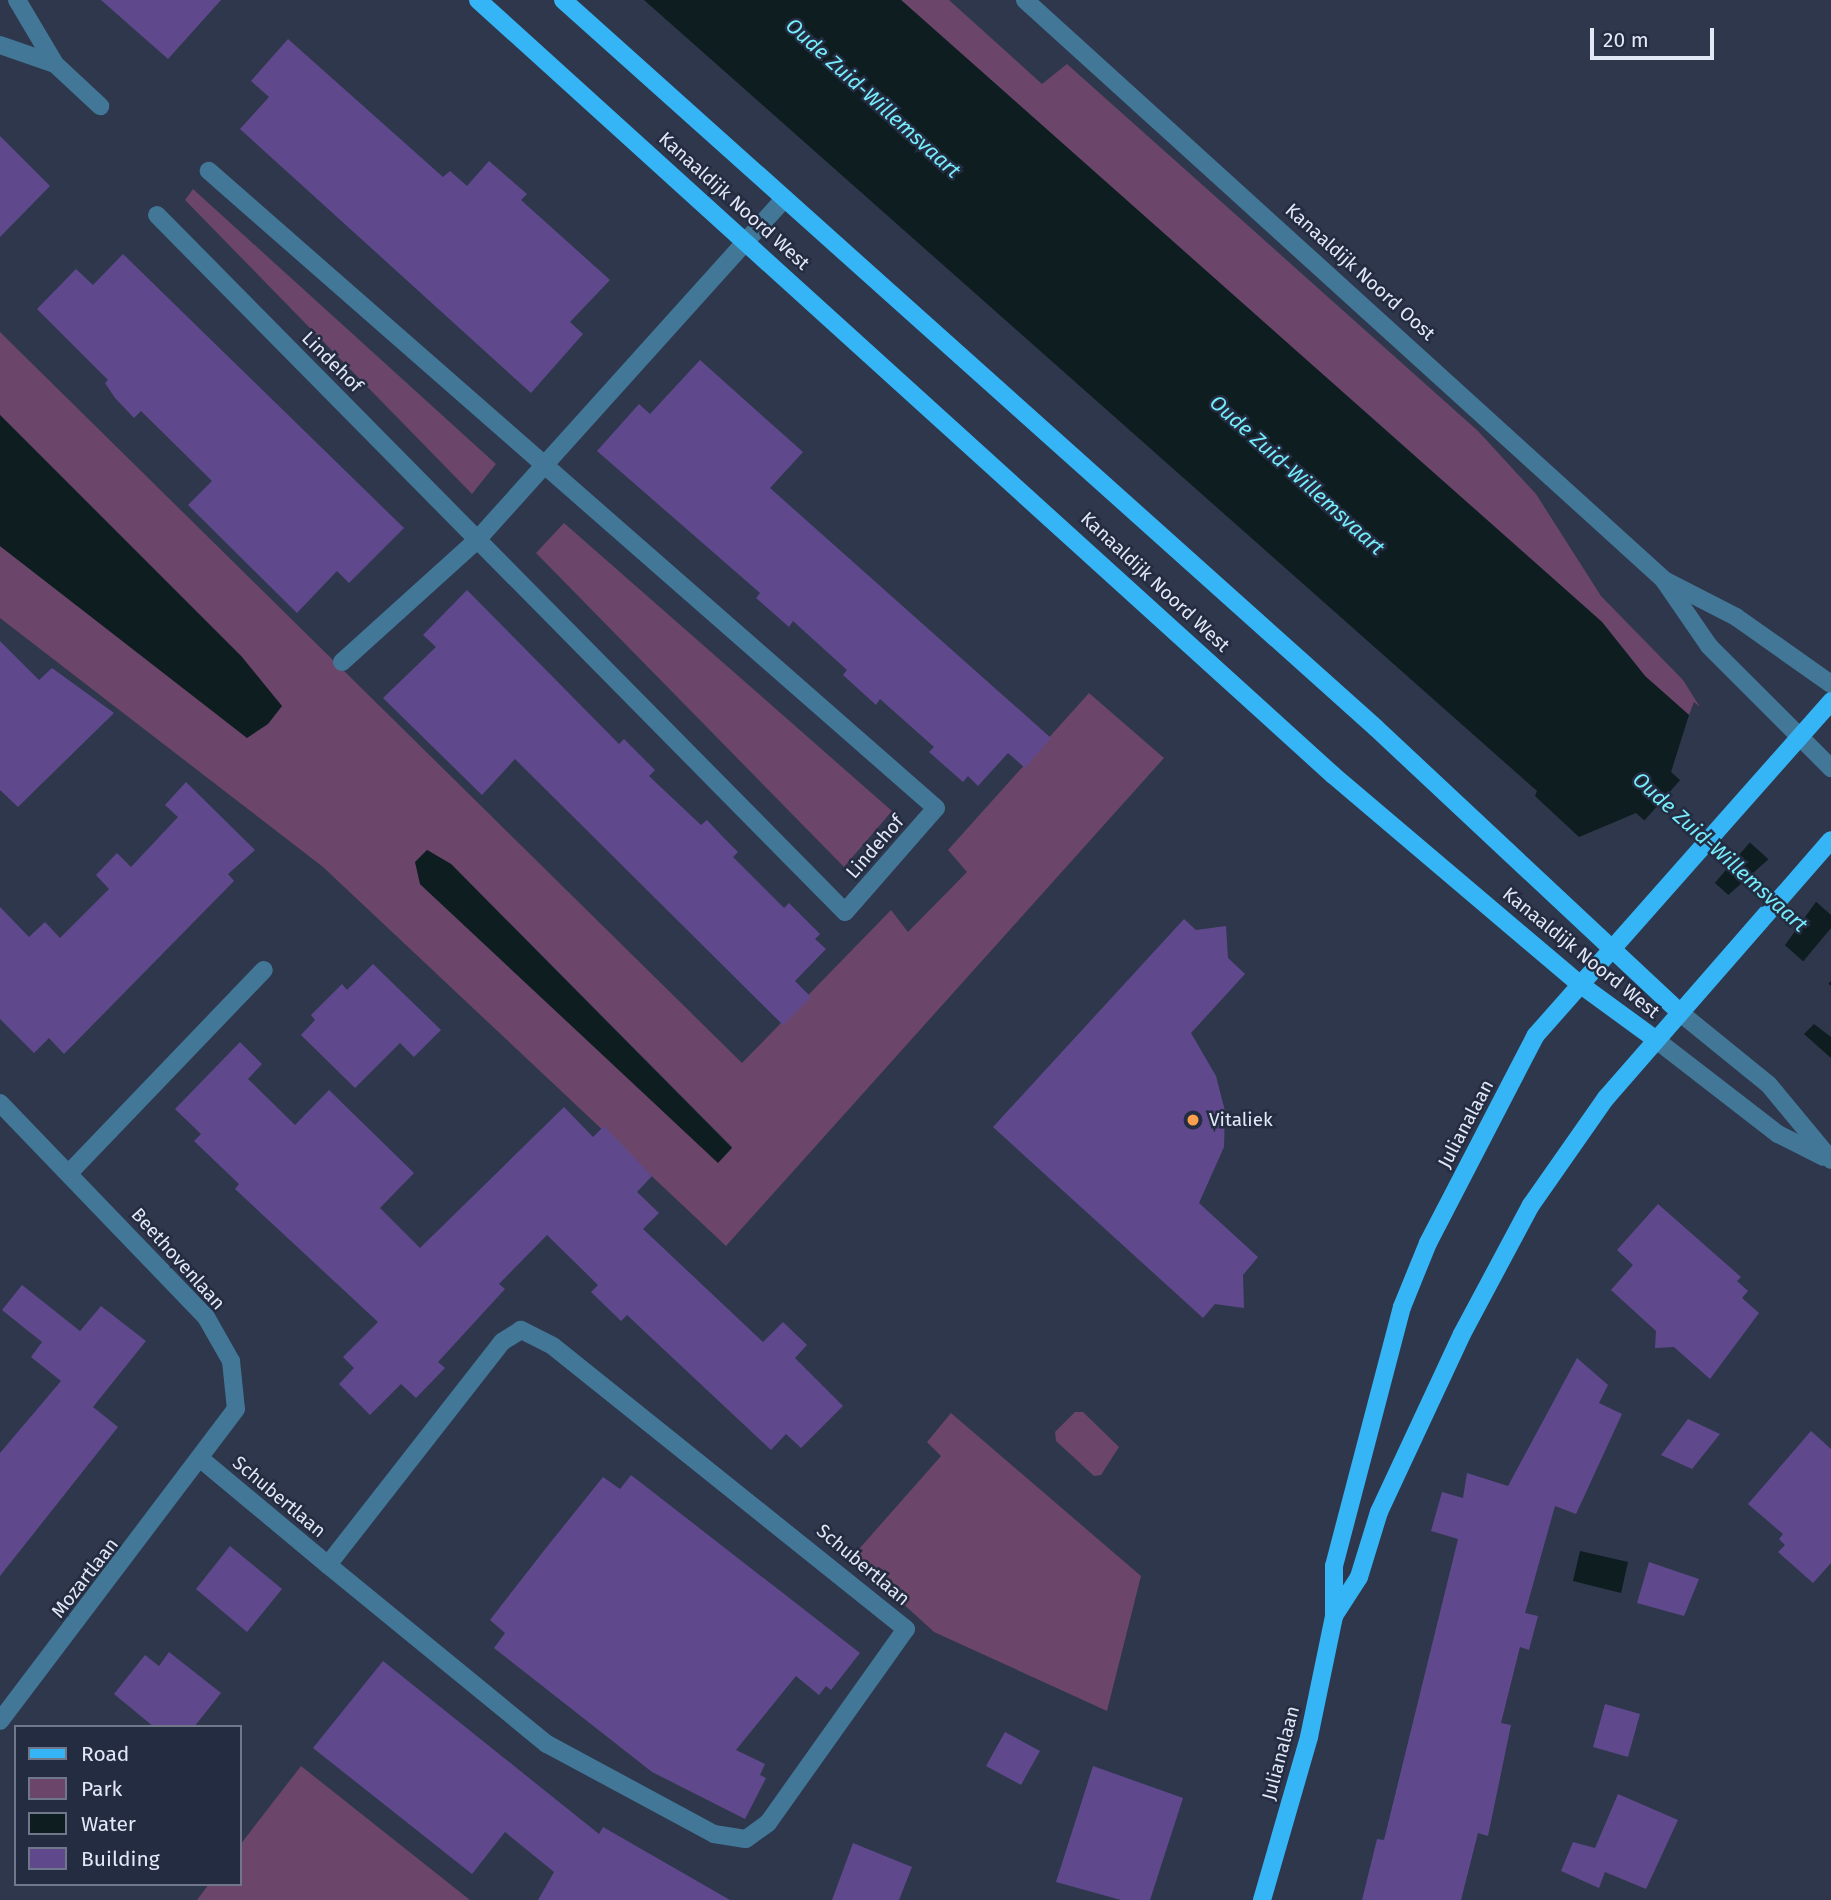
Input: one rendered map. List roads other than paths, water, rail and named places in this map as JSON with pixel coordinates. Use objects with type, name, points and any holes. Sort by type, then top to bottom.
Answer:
[{"type":"main road","name":"Kanaaldijk Noord West","points":[[478,0],[1333,775],[1581,985],[1655,1040]]},
{"type":"main road","name":"Kanaaldijk Noord West","points":[[563,0],[1386,737],[1678,1012]]},
{"type":"main road","name":"Julianalaan","points":[[1262,1900],[1309,1737],[1334,1616],[1334,1566],[1402,1307],[1428,1242],[1536,1035],[1831,701]]},
{"type":"main road","name":"Julianalaan","points":[[1334,1616],[1359,1577],[1379,1512],[1462,1334],[1531,1205],[1598,1108],[1755,923],[1831,840]]},
{"type":"street","points":[[17,0],[55,64],[100,106]]},
{"type":"street","name":"Kanaaldijk Noord Oost","points":[[1025,0],[1663,579],[1709,646],[1831,768]]},
{"type":"street","points":[[0,45],[55,64]]},
{"type":"street","name":"Lindehof","points":[[157,215],[845,912],[936,808],[541,466],[209,171]]},
{"type":"street","points":[[342,662],[477,540],[784,199]]},
{"type":"street","name":"Kanaaldijk Noord Oost","points":[[1663,579],[1736,617],[1831,684]]},
{"type":"street","points":[[70,1172],[264,970]]},
{"type":"street","name":"Kanaaldijk Noord West","points":[[1678,1012],[1769,1085],[1831,1160]]},
{"type":"street","name":"Kanaaldijk Noord West","points":[[1655,1040],[1777,1135],[1831,1160]]},
{"type":"street","name":"Beethovenlaan","points":[[0,1103],[70,1172],[205,1317],[231,1361],[236,1409],[202,1460]]},
{"type":"street","name":"Schubertlaan","points":[[202,1460],[328,1565],[547,1744],[714,1834],[746,1839],[768,1823],[906,1629],[553,1346],[521,1330],[502,1342],[328,1565]]},
{"type":"street","name":"Mozartlaan","points":[[0,1721],[202,1460]]},
{"type":"water","name":"Oude Zuid-Willemsvaart","points":[[644,0],[901,0],[1602,622],[1645,676],[1689,715],[1671,772],[1831,915],[1831,986],[1636,813],[1579,837],[1535,796],[1537,791]]},
{"type":"water","points":[[0,415],[242,657],[282,706],[268,724],[247,738],[0,546]]},
{"type":"water","points":[[427,850],[451,864],[732,1148],[718,1163],[420,884],[415,862]]},
{"type":"water","points":[[1814,1024],[1831,1037],[1831,1058],[1804,1034]]},
{"type":"water","points":[[1580,1551],[1628,1562],[1621,1593],[1573,1581]]},
{"type":"place","name":"Vitaliek","points":[[1193,1120]]}]
